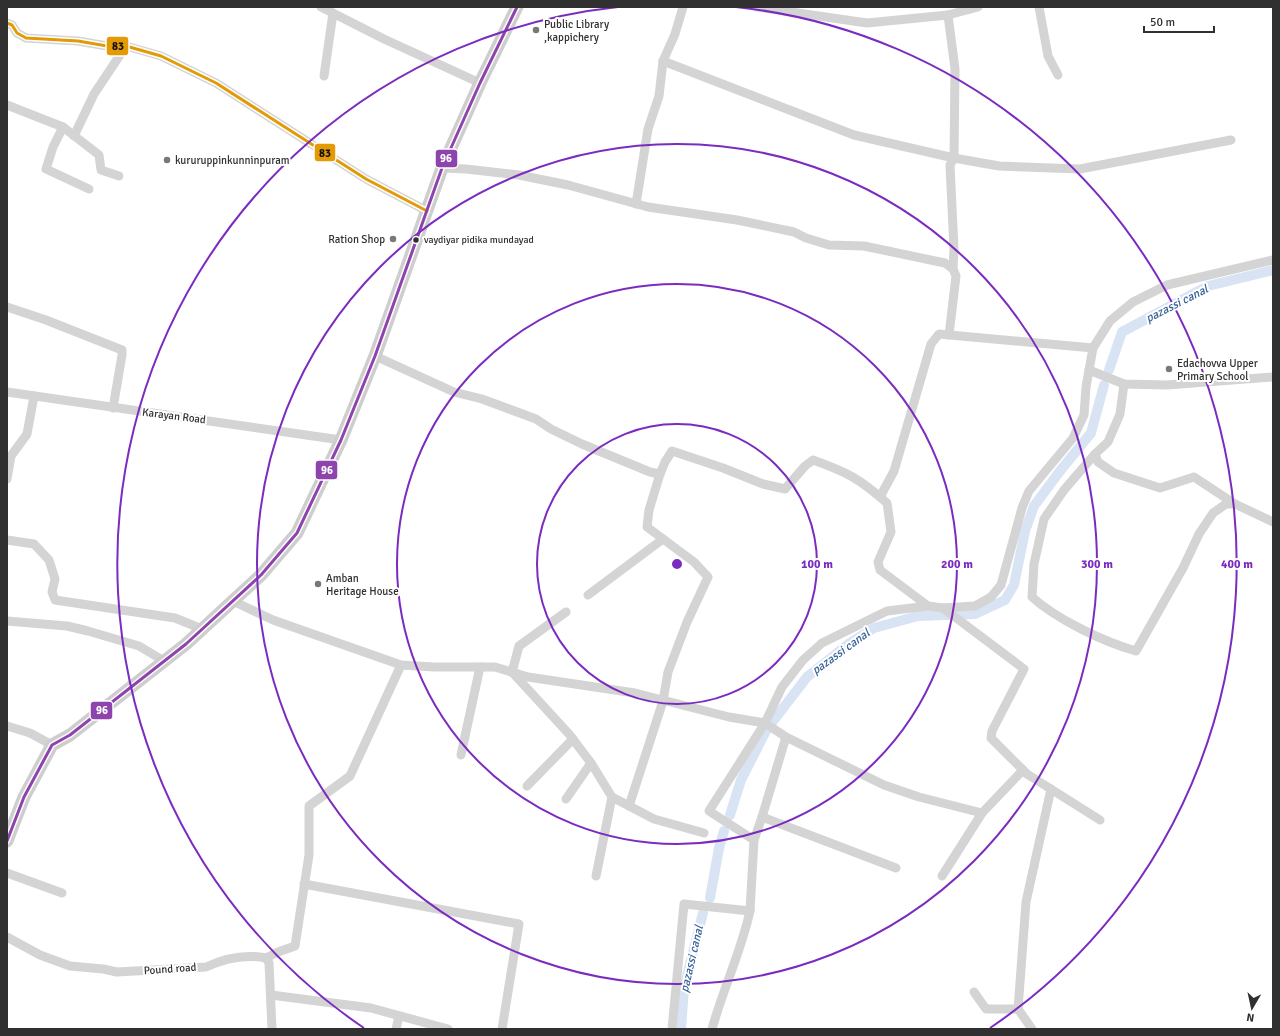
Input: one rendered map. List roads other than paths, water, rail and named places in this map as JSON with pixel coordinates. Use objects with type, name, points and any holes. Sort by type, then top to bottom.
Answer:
[{"type":"main road","points":[[7,841],[10,825],[52,745],[70,735],[202,629],[261,575],[297,533],[341,440],[375,356],[442,168],[480,83],[518,7]]},
{"type":"street","points":[[321,7],[384,39],[480,83]]},
{"type":"street","points":[[636,204],[648,129],[659,96],[662,61],[675,34],[683,7]]},
{"type":"street","points":[[757,7],[867,23],[948,15],[978,7]]},
{"type":"street","points":[[1039,7],[1048,56],[1058,75]]},
{"type":"street","points":[[324,76],[333,13]]},
{"type":"street","points":[[948,15],[955,69],[954,158],[950,165],[954,249],[953,269],[956,276],[949,335]]},
{"type":"street","points":[[7,23],[12,25],[17,33],[26,38],[78,41],[107,46],[126,46],[162,56],[207,78],[306,139],[366,179],[427,211]]},
{"type":"street","points":[[74,136],[94,94],[126,46]]},
{"type":"street","points":[[662,61],[854,135],[954,158],[999,166],[1080,169],[1231,140]]},
{"type":"street","points":[[7,105],[63,127],[99,155],[101,170],[119,176]]},
{"type":"street","points":[[63,127],[53,147],[46,169],[89,189]]},
{"type":"street","points":[[442,168],[519,175],[568,185],[648,207],[754,223],[794,232],[806,238],[829,245],[864,246],[917,256],[928,260],[945,263],[953,269]]},
{"type":"street","points":[[754,840],[709,811],[765,723],[782,687],[803,660],[822,643],[888,610],[928,606],[943,609],[975,606],[991,597],[1001,586],[1022,508],[1029,491],[1073,438],[1084,415],[1089,370],[1094,348],[1110,321],[1133,302],[1148,293],[1167,285],[1273,260]]},
{"type":"street","points":[[7,307],[46,320],[122,350],[113,408]]},
{"type":"street","points":[[880,497],[894,471],[931,344],[939,334],[1094,348]]},
{"type":"street","points":[[375,356],[454,392],[482,399],[536,419],[551,429],[612,458],[650,472],[660,474]]},
{"type":"street","points":[[1089,370],[1124,384],[1167,385],[1273,377]]},
{"type":"street","points":[[1124,384],[1120,414],[1108,442],[1095,454],[1064,490],[1044,519],[1034,564],[1032,597],[1044,608],[1093,634],[1124,648],[1136,651],[1199,534],[1213,513],[1226,504],[1235,504]]},
{"type":"street","name":"Karayan Road","points":[[7,392],[341,440]]},
{"type":"street","points":[[7,479],[11,456],[27,434],[34,396]]},
{"type":"street","points":[[629,806],[663,701],[668,672],[687,622],[708,577],[694,562],[647,527],[649,510],[660,474],[672,451],[723,468],[764,484],[785,489],[805,466],[813,460],[841,470],[863,482],[887,503],[891,532],[878,562],[880,570],[928,606]]},
{"type":"street","points":[[1095,454],[1098,462],[1114,473],[1160,488],[1194,477],[1235,504],[1273,522]]},
{"type":"street","points":[[588,595],[663,539]]},
{"type":"street","points":[[7,540],[34,544],[49,560],[54,573],[52,597],[55,600],[175,618],[202,629]]},
{"type":"street","points":[[233,601],[273,620],[401,665],[494,667],[528,677],[635,693],[729,717],[765,723],[786,737],[884,785],[919,797],[982,814]]},
{"type":"street","points":[[943,609],[1024,669],[992,731],[991,738],[1023,770],[1100,820]]},
{"type":"street","points":[[512,672],[519,646],[566,612]]},
{"type":"street","points":[[7,621],[67,626],[88,631],[139,646],[164,661]]},
{"type":"street","points":[[272,1029],[269,963],[266,958],[295,946],[309,855],[309,806],[350,776],[401,665]]},
{"type":"street","points":[[461,755],[480,667]]},
{"type":"street","points":[[512,672],[573,739],[591,762],[612,797],[654,820],[704,833]]},
{"type":"street","points":[[7,726],[30,733],[52,745]]},
{"type":"street","points":[[712,1029],[720,999],[744,939],[750,911],[754,840],[786,737]]},
{"type":"street","points":[[527,786],[573,739]]},
{"type":"street","points":[[566,799],[591,762]]},
{"type":"street","points":[[942,876],[982,814],[1023,770]]},
{"type":"street","points":[[1032,1029],[1018,1009],[1026,902],[1051,789]]},
{"type":"street","points":[[596,876],[612,797]]},
{"type":"street","points":[[762,817],[896,868]]},
{"type":"street","points":[[7,873],[62,893]]},
{"type":"street","points":[[304,884],[519,924],[502,1029]]},
{"type":"street","points":[[672,1029],[684,904],[750,911]]},
{"type":"street","name":"Pound road","points":[[7,937],[40,955],[70,966],[118,972],[206,966],[219,961],[253,956],[266,958]]},
{"type":"street","points":[[974,992],[986,1009],[1018,1009]]},
{"type":"street","points":[[271,995],[371,1008],[448,1029]]},
{"type":"street","points":[[396,1029],[399,1016]]},
{"type":"waterway","name":"pazassi canal","points":[[1109,370],[1122,332],[1208,286],[1273,270]]},
{"type":"waterway","name":"pazassi canal","points":[[730,815],[741,780],[767,729],[807,677],[850,643],[874,628],[918,616],[975,614],[1005,600],[1014,585],[1025,531],[1034,506],[1091,433],[1104,385]]},
{"type":"waterway","name":"pazassi canal","points":[[710,898],[719,848],[724,831]]},
{"type":"waterway","name":"pazassi canal","points":[[681,1029],[684,988],[703,913]]},
{"type":"place","name":"Public Library ,kappichery","points":[[536,30]]},
{"type":"place","name":"kururuppinkunninpuram","points":[[167,160]]},
{"type":"place","name":"Ration Shop","points":[[393,239]]},
{"type":"place","name":"vaydiyar pidika mundayad","points":[[416,240]]},
{"type":"place","name":"Edachovva Upper Primary School","points":[[1169,369]]},
{"type":"place","name":"Amban Heritage House","points":[[318,584]]}]
